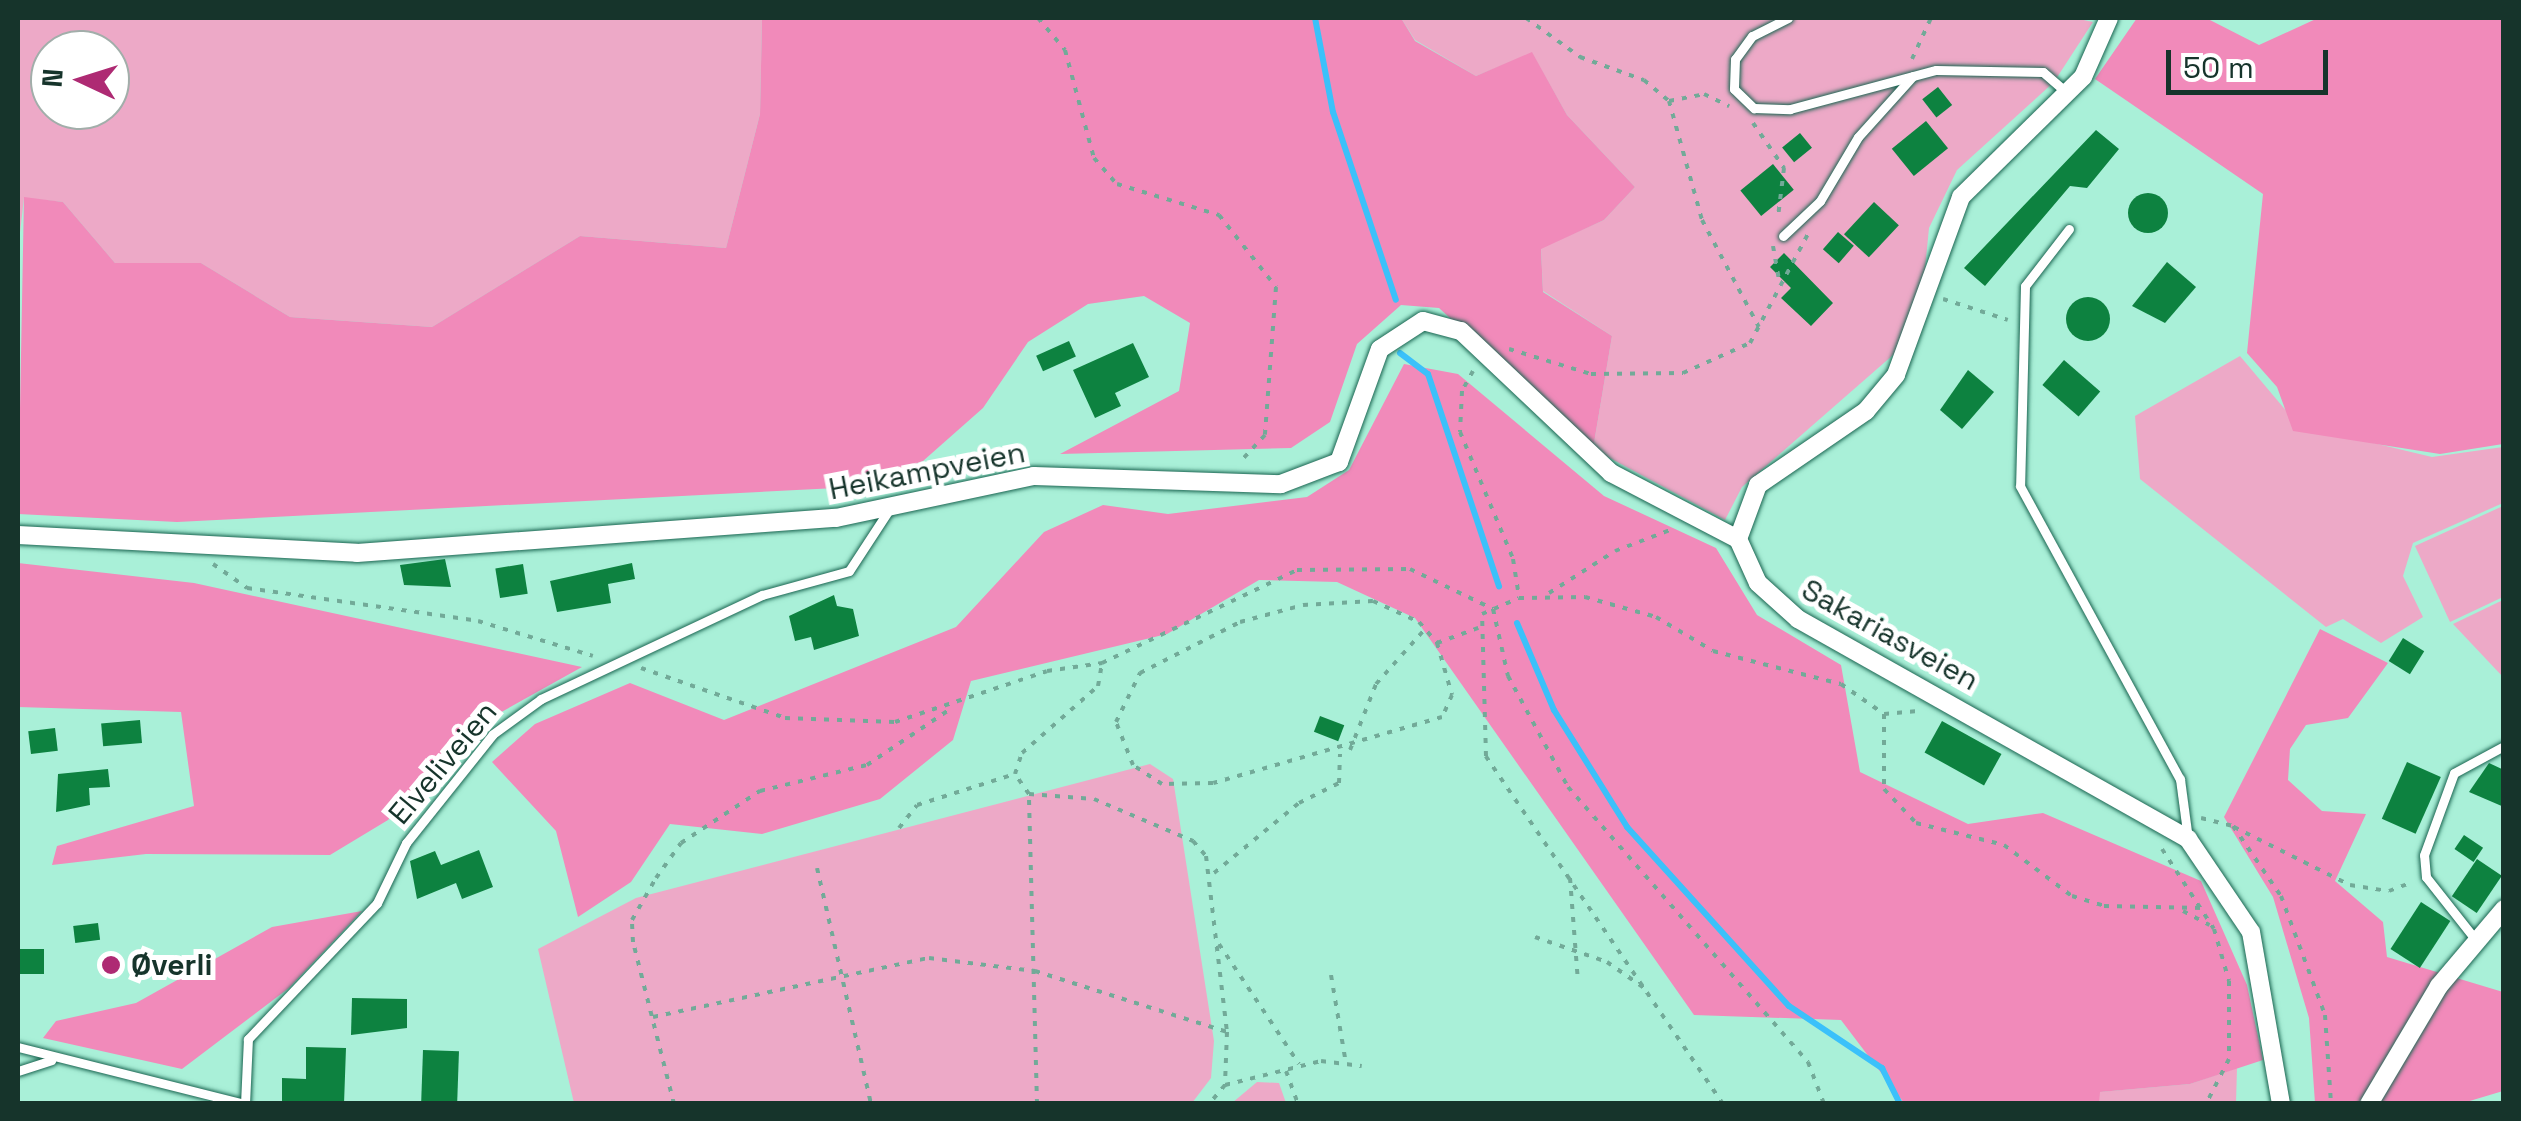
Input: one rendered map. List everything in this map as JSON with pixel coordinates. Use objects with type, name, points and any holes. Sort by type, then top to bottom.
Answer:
[{"type":"street","points":[[1738,538],[1758,484],[1866,410],[1896,375],[1930,297],[1970,183],[2067,94],[2109,18]]},
{"type":"street","name":"Heikampveien","points":[[18,535],[302,555],[890,508],[1034,476],[1281,484],[1339,462],[1374,360],[1408,324],[1452,326],[1584,453],[1696,520],[1738,538]]},
{"type":"street","name":"Sakariasveien","points":[[1738,538],[1758,582],[1798,619],[2188,840],[2252,932],[2282,1104]]},
{"type":"street","points":[[2369,1104],[2475,939],[2504,910]]},
{"type":"lane","points":[[1788,18],[1752,36],[1734,59],[1734,88],[1754,108],[1790,109],[1913,76],[2043,72],[2067,94]]},
{"type":"lane","points":[[1782,236],[1820,201],[1858,137],[1913,76]]},
{"type":"lane","points":[[2069,229],[2025,286],[2017,472],[2025,502],[2166,751],[2192,818],[2188,840]]},
{"type":"lane","name":"Elveliveien","points":[[18,1047],[51,1060],[245,1104],[248,1039],[377,904],[406,843],[493,734],[541,699],[762,595],[849,571],[890,508]]},
{"type":"lane","points":[[2475,939],[2426,877],[2424,855],[2454,773],[2504,746]]},
{"type":"lane","points":[[18,1072],[51,1060]]},
{"type":"path","points":[[1038,18],[1065,50],[1094,158],[1117,184],[1219,215],[1276,287],[1265,435],[1255,454],[1206,482]]},
{"type":"path","points":[[1520,598],[1513,559],[1460,432],[1462,390],[1489,358],[1524,347],[1590,374],[1650,378],[1732,354],[1760,328],[1779,280],[1780,157],[1732,108],[1704,94],[1669,101],[1554,42],[1526,18]]},
{"type":"path","points":[[1669,101],[1702,220],[1760,328]]},
{"type":"path","points":[[1930,297],[2023,322]]},
{"type":"path","points":[[1546,595],[1615,551],[1696,520]]},
{"type":"path","points":[[1038,1104],[1029,794],[1016,774],[1022,753],[1098,686],[1102,663],[1214,614],[1262,581],[1297,570],[1410,569],[1494,609]]},
{"type":"path","points":[[1436,643],[1478,628],[1494,609],[1520,598],[1546,595],[1627,607],[1713,651],[1842,684],[1884,714],[1884,788],[1916,822],[2004,844],[2072,896],[2178,909],[2203,908]]},
{"type":"path","points":[[1373,601],[1425,628],[1436,643],[1452,695],[1442,717],[1340,753],[1213,783],[1162,784],[1123,750],[1119,703],[1140,674],[1175,654],[1303,605],[1373,601]]},
{"type":"path","points":[[1494,609],[1508,676],[1568,788],[1808,1062],[1824,1104]]},
{"type":"path","points":[[1350,750],[1376,684],[1425,628]]},
{"type":"path","points":[[1478,628],[1486,756],[1654,995],[1723,1104]]},
{"type":"path","points":[[674,1104],[632,920],[681,843],[760,792],[903,748],[950,709]]},
{"type":"path","points":[[1214,873],[1300,803],[1339,783],[1340,753]]},
{"type":"path","points":[[900,828],[917,805],[1016,774]]},
{"type":"path","points":[[1029,794],[1103,802],[1194,841],[1214,873],[1227,1032],[1225,1085]]},
{"type":"path","points":[[2192,818],[2232,826],[2350,885],[2389,891],[2426,877]]},
{"type":"path","points":[[2157,820],[2158,842],[2214,929],[2232,1018],[2224,1082],[2206,1104]]},
{"type":"path","points":[[2232,826],[2281,896],[2325,1015],[2332,1104]]},
{"type":"path","points":[[817,868],[871,1104]]},
{"type":"path","points":[[1570,872],[1583,952],[1578,982]]},
{"type":"path","points":[[2178,909],[2214,929]]},
{"type":"path","points":[[1535,938],[1583,952],[1654,995]]},
{"type":"path","points":[[1217,942],[1300,1064]]},
{"type":"path","points":[[653,1018],[843,972],[929,958],[1035,971],[1227,1032]]},
{"type":"path","points":[[1331,975],[1346,1064]]},
{"type":"path","points":[[1209,1104],[1225,1085],[1300,1064],[1362,1066]]},
{"type":"path","points":[[1285,1068],[1298,1104]]},
{"type":"shaded area","points":[[18,18],[762,18],[760,114],[726,248],[580,236],[432,327],[290,317],[201,263],[115,263],[63,202],[24,198],[18,250]]},
{"type":"shaded area","points":[[762,18],[1401,18],[1415,41],[1476,76],[1532,52],[1567,115],[1635,187],[1604,220],[1541,249],[1543,292],[1612,336],[1593,449],[1439,308],[1401,305],[1357,344],[1330,422],[1291,448],[1060,454],[1179,391],[1190,323],[1144,296],[1088,304],[1028,342],[983,408],[923,461],[856,487],[177,522],[18,514],[24,197],[63,202],[115,263],[201,263],[290,317],[432,327],[580,236],[726,248],[760,114]]},
{"type":"shaded area","points":[[1401,18],[2074,18],[2093,22],[2054,82],[1957,170],[1929,228],[1923,289],[1901,348],[1742,487],[1725,520],[1593,449],[1612,336],[1543,291],[1541,248],[1604,220],[1635,187],[1567,115],[1532,53],[1476,76],[1415,40]]},
{"type":"shaded area","points":[[2137,18],[2206,18],[2259,45],[2318,18],[2503,18],[2503,444],[2440,454],[2293,431],[2277,387],[2247,353],[2263,194],[2095,79]]},
{"type":"shaded area","points":[[2240,356],[2298,425],[2432,457],[2503,447],[2503,503],[2413,543],[2403,576],[2423,617],[2381,643],[2343,619],[2326,627],[2140,479],[2135,416]]},
{"type":"shaded area","points":[[1404,364],[1458,374],[1604,496],[1716,548],[1757,615],[1841,665],[1860,772],[1968,824],[2043,813],[2201,881],[2247,985],[2263,1060],[2190,1084],[2100,1092],[2099,1103],[1904,1103],[1841,1020],[1694,1015],[1415,618],[1337,582],[1259,580],[1167,634],[971,681],[953,740],[880,799],[762,834],[670,824],[631,882],[578,917],[556,831],[492,762],[535,724],[630,683],[724,720],[956,627],[1044,532],[1103,505],[1168,514],[1307,497],[1349,470]]},
{"type":"shaded area","points":[[2503,506],[2503,597],[2450,622],[2415,546]]},
{"type":"shaded area","points":[[18,563],[194,583],[582,667],[455,738],[388,820],[330,855],[146,854],[52,865],[57,846],[194,806],[181,712],[18,707]]},
{"type":"shaded area","points":[[2503,600],[2503,677],[2453,624]]},
{"type":"shaded area","points":[[2320,629],[2388,663],[2348,718],[2306,725],[2290,749],[2288,780],[2322,811],[2366,814],[2335,881],[2383,922],[2387,957],[2503,992],[2503,1091],[2463,1103],[2315,1103],[2309,1018],[2273,897],[2224,817]]},
{"type":"shaded area","points":[[1150,764],[1173,779],[1214,1041],[1211,1078],[1192,1103],[574,1103],[538,949],[636,898]]},
{"type":"shaded area","points":[[362,911],[289,988],[182,1069],[43,1038],[56,1021],[136,1003],[272,927]]},
{"type":"shaded area","points":[[2237,1068],[2236,1103],[2099,1103],[2099,1092],[2190,1084]]},
{"type":"shaded area","points":[[1257,1082],[1279,1083],[1286,1103],[1232,1103]]},
{"type":"building","points":[[1938,87],[1952,105],[1936,117],[1922,99]]},
{"type":"building","points":[[1926,121],[1948,148],[1914,176],[1892,149]]},
{"type":"building","points":[[2096,130],[2119,149],[2087,188],[2070,186],[1985,286],[1964,268]]},
{"type":"building","points":[[1800,133],[1812,148],[1794,162],[1782,147]]},
{"type":"building","points":[[1773,164],[1794,190],[1761,216],[1740,190]]},
{"type":"building","points":[[2148,193],[2162,199],[2168,213],[2162,227],[2148,233],[2134,227],[2128,213],[2134,199]]},
{"type":"building","points":[[1874,202],[1899,225],[1869,257],[1844,234]]},
{"type":"building","points":[[1838,232],[1854,246],[1839,263],[1823,249]]},
{"type":"building","points":[[1784,253],[1833,303],[1811,326],[1781,298],[1791,288],[1770,267]]},
{"type":"building","points":[[2167,262],[2196,287],[2165,323],[2132,306]]},
{"type":"building","points":[[2088,297],[2103,304],[2110,319],[2103,334],[2088,341],[2073,334],[2066,319],[2073,304]]},
{"type":"building","points":[[1069,341],[1076,357],[1043,371],[1036,356]]},
{"type":"building","points":[[1133,343],[1149,377],[1115,393],[1121,406],[1095,418],[1073,370]]},
{"type":"building","points":[[2064,360],[2100,391],[2079,416],[2042,385]]},
{"type":"building","points":[[1968,370],[1994,392],[1962,429],[1940,410]]},
{"type":"building","points":[[445,559],[451,587],[404,585],[400,565]]},
{"type":"building","points":[[632,563],[635,579],[608,584],[611,603],[557,612],[550,581]]},
{"type":"building","points":[[523,564],[528,594],[500,598],[495,568]]},
{"type":"building","points":[[834,595],[837,606],[853,609],[859,636],[814,650],[811,637],[795,641],[789,616]]},
{"type":"building","points":[[2403,638],[2424,651],[2410,674],[2389,661]]},
{"type":"building","points":[[1320,716],[1344,725],[1338,741],[1314,732]]},
{"type":"building","points":[[140,720],[142,743],[103,746],[101,723]]},
{"type":"building","points":[[1942,721],[2001,754],[1984,785],[1925,752]]},
{"type":"building","points":[[55,728],[58,751],[31,754],[28,731]]},
{"type":"building","points":[[2407,762],[2441,777],[2416,834],[2382,819]]},
{"type":"building","points":[[2489,763],[2504,770],[2504,807],[2469,792]]},
{"type":"building","points":[[108,769],[110,787],[89,788],[90,805],[56,812],[58,774]]},
{"type":"building","points":[[2464,835],[2483,848],[2474,862],[2454,849]]},
{"type":"building","points":[[479,850],[493,887],[462,899],[456,883],[417,899],[410,861],[435,851],[441,865]]},
{"type":"building","points":[[2477,859],[2502,876],[2477,913],[2452,896]]},
{"type":"building","points":[[2421,902],[2450,921],[2420,968],[2391,949]]},
{"type":"building","points":[[98,923],[100,940],[75,943],[73,926]]},
{"type":"building","points":[[18,949],[44,949],[44,974],[18,974]]},
{"type":"building","points":[[352,998],[407,999],[407,1028],[351,1035]]},
{"type":"building","points":[[306,1047],[346,1048],[344,1104],[282,1104],[282,1078],[306,1079]]},
{"type":"building","points":[[423,1050],[459,1051],[457,1104],[421,1104]]},
{"type":"waterway","points":[[1315,18],[1333,112],[1396,300]]},
{"type":"waterway","points":[[1400,353],[1428,374],[1499,586]]},
{"type":"waterway","points":[[1517,623],[1554,710],[1627,827],[1789,1006],[1882,1068],[1900,1104]]},
{"type":"place","name":"Øverli","points":[[111,965]]}]
